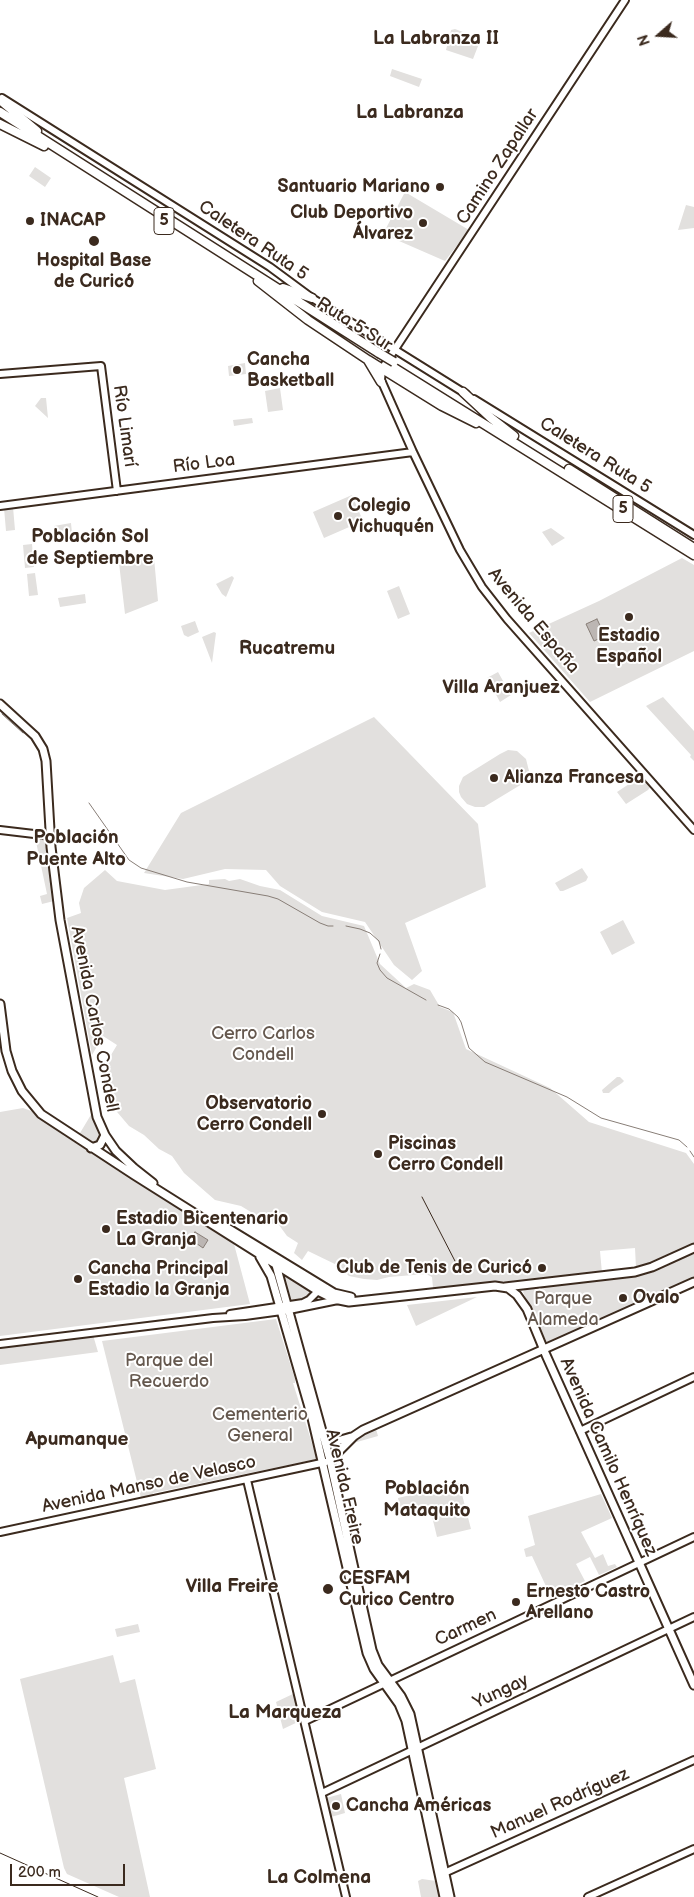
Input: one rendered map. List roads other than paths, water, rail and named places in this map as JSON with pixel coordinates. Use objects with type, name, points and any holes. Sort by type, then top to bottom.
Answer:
[{"type":"highway","points":[[0,99],[61,151]]},
{"type":"highway","name":"Ruta 5 Sur","points":[[0,112],[271,284],[392,364],[694,548]]},
{"type":"highway","name":"Ruta 5 Sur","points":[[0,118],[378,355]]},
{"type":"highway","points":[[0,124],[44,146]]},
{"type":"highway","points":[[258,281],[308,320],[393,376],[442,406],[515,439]]},
{"type":"highway","points":[[271,284],[312,298]]},
{"type":"highway","points":[[368,360],[382,384],[386,379],[393,376]]},
{"type":"highway","points":[[463,392],[515,439]]},
{"type":"highway","name":"Ruta 5 Sur","points":[[515,439],[694,554]]},
{"type":"main road","name":"Avenida Carlos Condell","points":[[0,704],[33,735],[42,749],[46,761],[58,912],[94,1107],[105,1135],[125,1160],[149,1180],[327,1289],[341,1296],[366,1299]]},
{"type":"main road","points":[[0,1004],[8,1056],[15,1078],[22,1092],[35,1108],[91,1148],[258,1255],[318,1291],[338,1300],[352,1302],[366,1299],[462,1289],[504,1287],[635,1272],[694,1248]]},
{"type":"main road","points":[[91,1148],[100,1145],[105,1135]]},
{"type":"main road","name":"Avenida Freire","points":[[258,1255],[269,1272],[284,1309],[325,1442],[327,1462]]},
{"type":"main road","name":"Avenida Freire","points":[[272,1256],[276,1266],[284,1309],[327,1462],[372,1650],[388,1682],[408,1710],[442,1874],[450,1897]]},
{"type":"main road","points":[[325,1442],[334,1442],[354,1436],[377,1423],[694,1282]]},
{"type":"main road","points":[[504,1287],[518,1295],[528,1284]]},
{"type":"main road","points":[[318,1291],[327,1289]]},
{"type":"main road","name":"Avenida Camilo Henríquez","points":[[518,1295],[526,1306],[694,1686]]},
{"type":"main road","points":[[327,1462],[354,1436]]},
{"type":"main road","name":"Avenida Freire","points":[[442,1874],[444,1897]]},
{"type":"street","name":"Camino Zapallar","points":[[395,349],[625,0]]},
{"type":"street","name":"Caletera Ruta 5","points":[[0,99],[270,266],[312,298],[694,535]]},
{"type":"street","name":"Avenida España","points":[[395,349],[382,369],[382,384],[468,564],[496,605],[694,830]]},
{"type":"street","name":"Río Limarí","points":[[0,374],[101,366],[117,491]]},
{"type":"street","name":"Río Loa","points":[[0,506],[413,452]]},
{"type":"street","points":[[0,830],[51,836]]},
{"type":"street","points":[[284,1309],[306,1302],[318,1291]]},
{"type":"street","points":[[0,1344],[213,1318],[245,1316],[338,1300]]},
{"type":"street","points":[[580,1431],[694,1377]]},
{"type":"street","name":"Avenida Manso de Velasco","points":[[0,1532],[327,1462]]},
{"type":"street","points":[[247,1480],[346,1897]]},
{"type":"street","name":"Carmen","points":[[305,1721],[694,1537]]},
{"type":"street","name":"Yungay","points":[[322,1793],[694,1617]]},
{"type":"street","name":"Manuel Rodríguez","points":[[442,1874],[694,1760]]},
{"type":"street","points":[[588,1897],[694,1849]]},
{"type":"waterway","points":[[2,714],[23,733]]},
{"type":"waterway","points":[[89,803],[129,860],[141,868],[187,882],[278,899],[320,923],[333,926]]},
{"type":"waterway","points":[[346,926],[370,933],[379,941],[381,949]]},
{"type":"waterway","points":[[380,954],[377,963],[387,978],[426,1000]]},
{"type":"waterway","points":[[438,1005],[449,1009],[458,1017],[469,1048],[485,1062],[567,1097],[601,1118],[679,1140],[687,1147]]},
{"type":"waterway","points":[[690,1151],[694,1157]]},
{"type":"railway","points":[[422,1197],[456,1263]]},
{"type":"railway","points":[[0,1853],[98,1897]]},
{"type":"place","name":"Santuario Mariano","points":[[440,187]]},
{"type":"place","name":"INACAP","points":[[30,221]]},
{"type":"place","name":"Club Deportivo Álvarez","points":[[423,223]]},
{"type":"place","name":"Hospital Base de Curicó","points":[[94,241]]},
{"type":"place","name":"Cancha Basketball","points":[[237,370]]},
{"type":"place","name":"Colegio Vichuquén","points":[[338,516]]},
{"type":"place","name":"Estadio Español","points":[[629,617]]},
{"type":"place","name":"Alianza Francesa","points":[[494,778]]},
{"type":"place","name":"Observatorio Cerro Condell","points":[[322,1114]]},
{"type":"place","name":"Piscinas Cerro Condell","points":[[378,1154]]},
{"type":"place","name":"Estadio Bicentenario La Granja","points":[[106,1229]]},
{"type":"place","name":"Club de Tenis de Curicó","points":[[542,1268]]},
{"type":"place","name":"Cancha Principal Estadio la Granja","points":[[78,1279]]},
{"type":"place","name":"Ovalo","points":[[623,1298]]},
{"type":"place","name":"CESFAM Curico Centro","points":[[328,1589]]},
{"type":"place","name":"Ernesto Castro Arellano","points":[[516,1602]]},
{"type":"place","name":"Cancha Américas","points":[[336,1806]]},
{"type":"district","name":"La Labranza II","points":[[436,39]]},
{"type":"district","name":"La Labranza","points":[[410,113]]},
{"type":"district","name":"Población Sol de Septiembre","points":[[90,548]]},
{"type":"district","name":"Rucatremu","points":[[287,649]]},
{"type":"district","name":"Villa Aranjuez","points":[[501,688]]},
{"type":"district","name":"Población Puente Alto","points":[[76,849]]},
{"type":"district","name":"Apumanque","points":[[77,1440]]},
{"type":"district","name":"Población Mataquito","points":[[427,1500]]},
{"type":"district","name":"Villa Freire","points":[[232,1587]]},
{"type":"district","name":"La Marqueza","points":[[285,1713]]},
{"type":"district","name":"La Colmena","points":[[319,1878]]},
{"type":"park label","name":"Cerro Carlos Condell","points":[[263,1044]]},
{"type":"park label","name":"Parque Alameda","points":[[563,1309]]},
{"type":"park label","name":"Parque del Recuerdo","points":[[169,1371]]},
{"type":"park label","name":"Cementerio General","points":[[260,1425]]}]
